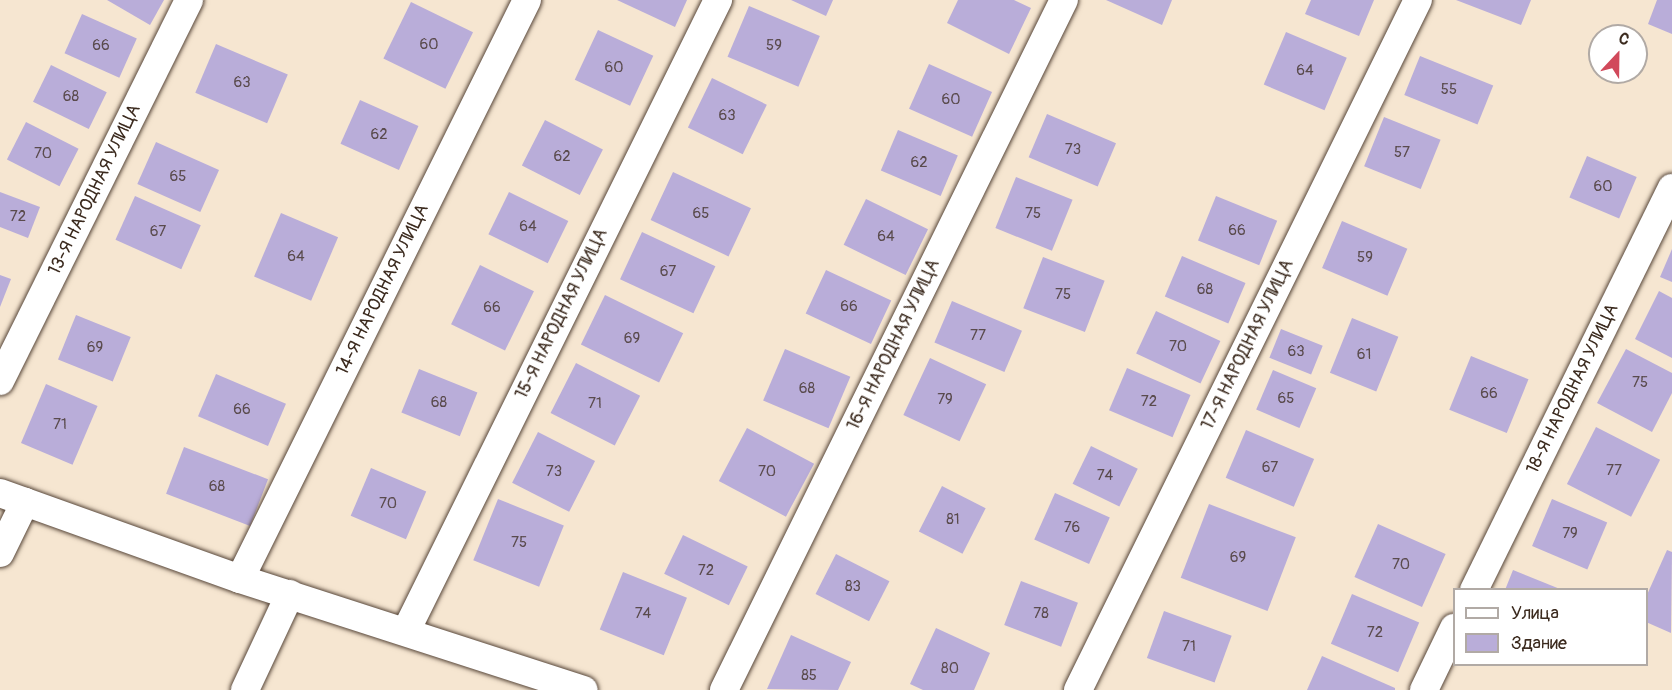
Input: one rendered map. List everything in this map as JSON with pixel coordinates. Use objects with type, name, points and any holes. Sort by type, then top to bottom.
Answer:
[{"type":"street","name":"13-Я НАРОДНАЯ УЛИЦА","points":[[0,381],[189,0]]},
{"type":"street","name":"14-Я НАРОДНАЯ УЛИЦА","points":[[240,579],[527,0]]},
{"type":"street","name":"15-Я НАРОДНАЯ УЛИЦА","points":[[407,629],[718,0]]},
{"type":"street","name":"16-Я НАРОДНАЯ УЛИЦА","points":[[724,690],[1064,0]]},
{"type":"street","name":"17-Я НАРОДНАЯ УЛИЦА","points":[[1078,690],[1418,0]]},
{"type":"street","name":"18-Я НАРОДНАЯ УЛИЦА","points":[[1475,588],[1672,188]]},
{"type":"street","points":[[0,553],[12,498],[240,579],[407,629],[584,690]]},
{"type":"street","points":[[244,690],[290,594]]},
{"type":"street","points":[[1424,690],[1453,632]]},
{"type":"building","points":[[107,0],[164,0],[150,25]]},
{"type":"building","points":[[617,0],[687,0],[675,27]]},
{"type":"building","points":[[791,0],[833,0],[826,16]]},
{"type":"building","points":[[958,0],[1014,0],[1031,8],[1009,54],[947,23]]},
{"type":"building","points":[[1106,0],[1172,0],[1162,25]]},
{"type":"building","points":[[1311,0],[1374,0],[1359,36],[1305,14]]},
{"type":"building","points":[[1456,0],[1531,0],[1521,25]]},
{"type":"building","points":[[1657,0],[1672,0],[1672,34],[1648,24]]},
{"type":"building","points":[[411,2],[473,32],[445,89],[383,59]]},
{"type":"building","points":[[749,6],[820,36],[798,87],[728,57]]},
{"type":"building","points":[[82,14],[137,38],[119,78],[65,53]]},
{"type":"building","points":[[598,30],[653,56],[630,106],[575,80]]},
{"type":"building","points":[[1286,32],[1347,58],[1324,110],[1264,84]]},
{"type":"building","points":[[216,44],[288,74],[267,123],[195,93]]},
{"type":"building","points":[[1420,56],[1493,86],[1478,125],[1404,95]]},
{"type":"building","points":[[929,64],[992,92],[972,137],[909,109]]},
{"type":"building","points":[[51,65],[107,92],[89,129],[33,102]]},
{"type":"building","points":[[712,78],[767,105],[743,154],[688,127]]},
{"type":"building","points":[[360,100],[418,126],[399,170],[340,144]]},
{"type":"building","points":[[1047,114],[1116,143],[1098,187],[1029,157]]},
{"type":"building","points":[[1384,117],[1441,140],[1421,189],[1364,166]]},
{"type":"building","points":[[545,120],[603,150],[580,195],[522,165]]},
{"type":"building","points":[[26,122],[79,149],[60,186],[7,159]]},
{"type":"building","points":[[898,130],[958,155],[941,196],[881,171]]},
{"type":"building","points":[[156,142],[219,170],[200,212],[137,184]]},
{"type":"building","points":[[1587,156],[1637,177],[1619,219],[1569,197]]},
{"type":"building","points":[[673,172],[751,208],[729,256],[651,220]]},
{"type":"building","points":[[1016,177],[1073,200],[1052,251],[995,228]]},
{"type":"building","points":[[0,192],[40,207],[28,238],[0,227]]},
{"type":"building","points":[[509,192],[568,221],[548,263],[488,234]]},
{"type":"building","points":[[135,196],[201,225],[181,269],[115,240]]},
{"type":"building","points":[[1216,196],[1277,221],[1259,265],[1198,241]]},
{"type":"building","points":[[866,199],[928,229],[906,275],[844,245]]},
{"type":"building","points":[[281,213],[338,237],[311,301],[254,277]]},
{"type":"building","points":[[1342,221],[1407,249],[1387,296],[1322,268]]},
{"type":"building","points":[[642,232],[715,266],[693,313],[620,279]]},
{"type":"building","points":[[1672,249],[1672,282],[1660,277]]},
{"type":"building","points":[[1182,256],[1246,283],[1228,323],[1165,297]]},
{"type":"building","points":[[1043,257],[1105,281],[1085,332],[1023,308]]},
{"type":"building","points":[[480,265],[534,291],[505,351],[451,324]]},
{"type":"building","points":[[826,270],[891,300],[871,344],[806,314]]},
{"type":"building","points":[[0,275],[11,279],[0,307]]},
{"type":"building","points":[[1659,291],[1672,298],[1672,358],[1635,339]]},
{"type":"building","points":[[605,295],[683,333],[659,383],[581,344]]},
{"type":"building","points":[[952,301],[1022,331],[1004,372],[934,342]]},
{"type":"building","points":[[1156,311],[1220,341],[1200,384],[1136,354]]},
{"type":"building","points":[[76,315],[131,337],[113,382],[58,360]]},
{"type":"building","points":[[1352,318],[1398,337],[1376,391],[1330,373]]},
{"type":"building","points":[[1281,329],[1323,346],[1311,375],[1269,358]]},
{"type":"building","points":[[785,349],[850,377],[828,428],[763,401]]},
{"type":"building","points":[[1626,349],[1672,373],[1672,393],[1652,432],[1597,403]]},
{"type":"building","points":[[1471,356],[1528,379],[1507,433],[1449,410]]},
{"type":"building","points":[[930,358],[986,384],[960,441],[903,415]]},
{"type":"building","points":[[576,363],[640,396],[615,446],[551,413]]},
{"type":"building","points":[[1127,368],[1191,395],[1173,437],[1109,410]]},
{"type":"building","points":[[419,369],[477,393],[460,436],[401,413]]},
{"type":"building","points":[[1273,370],[1316,388],[1299,428],[1256,410]]},
{"type":"building","points":[[216,374],[286,404],[268,446],[198,416]]},
{"type":"building","points":[[46,384],[98,406],[73,465],[21,443]]},
{"type":"building","points":[[1596,427],[1660,460],[1631,517],[1567,484]]},
{"type":"building","points":[[747,428],[814,464],[786,517],[719,481]]},
{"type":"building","points":[[1246,430],[1314,459],[1294,507],[1226,478]]},
{"type":"building","points":[[538,432],[595,461],[569,512],[512,483]]},
{"type":"building","points":[[1091,446],[1138,469],[1119,507],[1073,484]]},
{"type":"building","points":[[184,447],[268,479],[250,526],[166,494]]},
{"type":"building","points":[[371,468],[426,491],[406,539],[351,516]]},
{"type":"building","points":[[942,486],[986,508],[963,554],[919,531]]},
{"type":"building","points":[[1055,493],[1110,517],[1089,564],[1034,540]]},
{"type":"building","points":[[498,499],[564,526],[539,587],[473,560]]},
{"type":"building","points":[[1552,499],[1607,522],[1587,569],[1532,546]]},
{"type":"building","points":[[1209,504],[1296,537],[1268,611],[1181,578]]},
{"type":"building","points":[[1378,524],[1446,554],[1422,607],[1354,577]]},
{"type":"building","points":[[683,535],[748,567],[729,605],[664,574]]},
{"type":"building","points":[[1667,550],[1672,552],[1671,633],[1648,623],[1648,593]]},
{"type":"building","points":[[836,554],[889,581],[869,621],[816,594]]},
{"type":"building","points":[[1513,570],[1558,588],[1506,588]]},
{"type":"building","points":[[623,572],[687,598],[664,655],[600,629]]},
{"type":"building","points":[[1021,581],[1078,603],[1061,647],[1004,625]]},
{"type":"building","points":[[1352,594],[1419,623],[1398,672],[1331,644]]},
{"type":"building","points":[[1164,611],[1232,636],[1215,683],[1147,658]]},
{"type":"building","points":[[936,628],[990,653],[974,690],[923,690],[910,684]]},
{"type":"building","points":[[791,635],[851,662],[838,690],[767,689]]},
{"type":"building","points":[[1322,656],[1395,688],[1395,690],[1307,690]]}]
